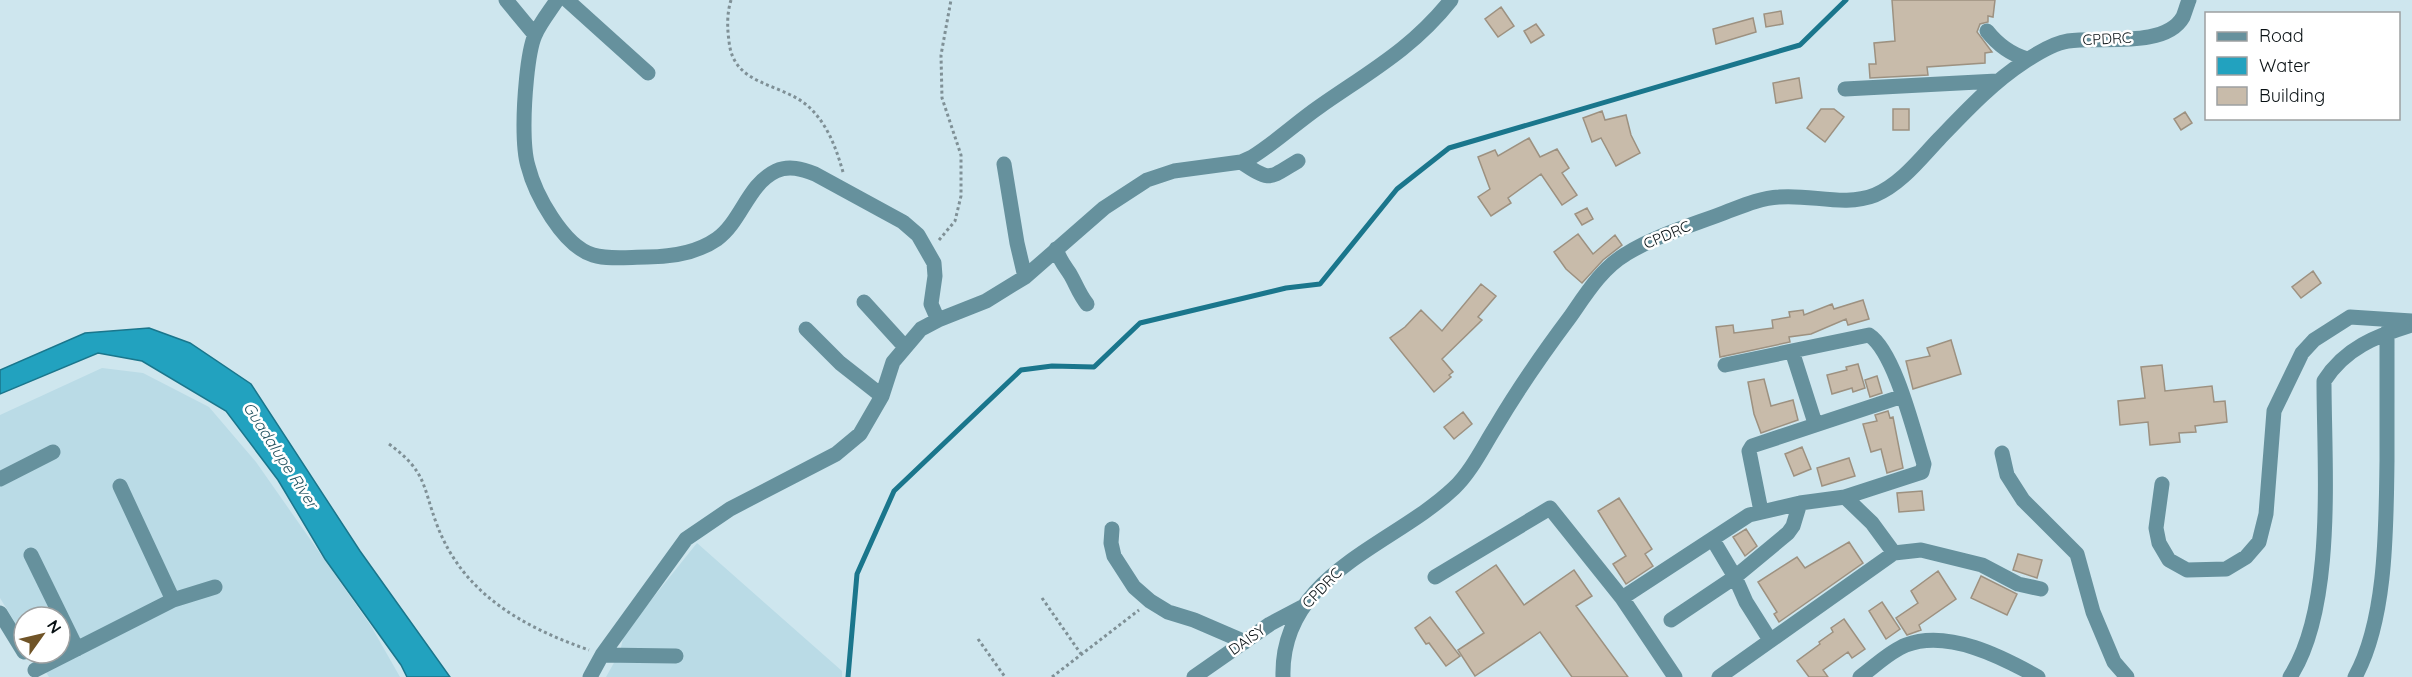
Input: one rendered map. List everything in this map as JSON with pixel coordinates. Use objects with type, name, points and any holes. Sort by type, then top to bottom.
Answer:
[{"type":"street","points":[[506,0],[535,35]]},
{"type":"street","points":[[557,0],[535,35],[524,109],[524,136],[528,165],[549,213],[577,247],[592,255],[610,258],[667,257],[707,245],[719,238],[758,187],[776,171],[790,168],[802,169],[903,222],[918,235],[934,263],[935,276],[931,304],[938,320]]},
{"type":"street","points":[[567,0],[648,73]]},
{"type":"street","points":[[590,677],[602,655],[687,539],[730,508],[836,454],[860,434],[882,396],[893,362],[921,329],[986,301],[1025,277],[1104,208],[1147,180],[1174,171],[1241,162],[1267,147],[1320,106],[1396,56],[1416,39],[1451,0]]},
{"type":"street","name":"CPDRC","points":[[1283,677],[1284,654],[1290,632],[1302,607],[1338,569],[1456,487],[1483,448],[1524,380],[1610,265],[1626,254],[1666,234],[1759,201],[1776,197],[1806,196],[1857,201],[1878,194],[1908,172],[1997,81],[2027,59],[2064,42],[2156,37],[2179,22],[2183,17],[2188,0]]},
{"type":"street","points":[[1987,31],[1996,42],[2013,55],[2027,59]]},
{"type":"street","points":[[1845,89],[1997,81]]},
{"type":"street","points":[[1241,162],[1262,176],[1269,177],[1298,161]]},
{"type":"street","points":[[1004,164],[1025,277]]},
{"type":"street","points":[[1056,249],[1059,260],[1070,275],[1079,295],[1087,304]]},
{"type":"street","points":[[864,302],[904,347]]},
{"type":"street","points":[[2162,484],[2156,528],[2159,543],[2169,560],[2187,570],[2226,569],[2246,557],[2259,542],[2266,514],[2274,411],[2302,353],[2314,339],[2350,317],[2412,323]]},
{"type":"street","points":[[2290,677],[2298,664],[2313,625],[2319,588],[2325,519],[2324,381],[2331,369],[2350,351],[2412,323]]},
{"type":"street","points":[[807,329],[840,363],[882,396]]},
{"type":"street","points":[[2355,677],[2362,664],[2376,612],[2386,541],[2387,333]]},
{"type":"street","points":[[1623,598],[1749,515],[1800,502],[1845,498],[1922,472],[1924,464],[1903,396],[1882,346],[1869,335],[1725,365]]},
{"type":"street","points":[[1792,351],[1815,423]]},
{"type":"street","points":[[1761,511],[1749,451],[1752,446],[1815,423],[1903,396]]},
{"type":"street","points":[[0,479],[52,452]]},
{"type":"street","points":[[2002,453],[2007,475],[2023,500],[2077,554],[2093,612],[2114,662],[2127,677]]},
{"type":"street","points":[[120,486],[173,600]]},
{"type":"street","points":[[1845,498],[1872,523],[1894,553]]},
{"type":"street","points":[[1671,620],[1735,577],[1788,533],[1793,526],[1800,502]]},
{"type":"street","points":[[1434,577],[1550,508],[1623,598],[1675,677]]},
{"type":"street","points":[[1112,529],[1111,543],[1114,556],[1134,587],[1150,601],[1168,612],[1194,620],[1245,642]]},
{"type":"street","points":[[1713,540],[1735,577],[1746,602],[1770,640]]},
{"type":"street","points":[[1719,677],[1894,553],[1921,550],[1982,565],[2018,584],[2041,589]]},
{"type":"street","points":[[31,555],[77,649]]},
{"type":"street","points":[[37,673],[77,649],[173,600],[215,587]]},
{"type":"street","name":"DAISY","points":[[1194,677],[1270,624],[1302,607]]},
{"type":"street","points":[[0,613],[12,632]]},
{"type":"street","points":[[1868,675],[1905,645],[1925,641],[1954,642],[1989,652],[2038,677]]},
{"type":"street","points":[[602,655],[676,656]]},
{"type":"path","points":[[731,0],[728,21],[730,54],[739,67],[751,77],[794,96],[808,106],[822,121],[835,144],[846,191]]},
{"type":"path","points":[[928,250],[955,221],[961,196],[961,155],[942,98],[941,55],[951,0]]},
{"type":"path","points":[[389,444],[403,454],[422,478],[437,525],[449,548],[465,575],[485,596],[532,628],[602,655]]},
{"type":"path","points":[[1042,598],[1081,654]]},
{"type":"path","points":[[1052,677],[1150,601]]},
{"type":"path","points":[[978,639],[1005,677]]},
{"type":"shaded area","points":[[102,368],[143,373],[209,407],[256,462],[371,626],[400,677],[49,677],[42,665],[72,665],[72,605],[12,605],[12,618],[0,598],[0,415]]},
{"type":"shaded area","points":[[697,543],[842,671],[842,677],[606,677],[620,652],[624,634]]},
{"type":"water","name":"Guadalupe River","points":[[149,328],[190,343],[251,384],[360,551],[450,677],[407,677],[401,665],[325,559],[278,480],[226,411],[142,361],[98,353],[0,394],[0,370],[85,333]]},
{"type":"building","points":[[1892,0],[1995,0],[1993,17],[1988,16],[1988,22],[1980,24],[1977,32],[1992,52],[1985,53],[1985,63],[1927,67],[1928,75],[1870,78],[1869,64],[1876,64],[1874,43],[1895,41]]},
{"type":"building","points":[[1501,7],[1514,26],[1498,37],[1485,19]]},
{"type":"building","points":[[1781,11],[1783,24],[1766,27],[1764,14]]},
{"type":"building","points":[[1753,18],[1756,32],[1716,44],[1713,29]]},
{"type":"building","points":[[1536,24],[1544,35],[1531,43],[1524,31]]},
{"type":"building","points":[[1799,78],[1802,98],[1776,103],[1773,83]]},
{"type":"building","points":[[1821,109],[1834,109],[1844,117],[1825,142],[1807,128]]},
{"type":"building","points":[[1893,109],[1909,109],[1909,130],[1893,130]]},
{"type":"building","points":[[1602,111],[1605,120],[1626,115],[1631,135],[1640,153],[1616,166],[1601,138],[1592,142],[1583,118]]},
{"type":"building","points":[[2185,112],[2192,123],[2181,130],[2174,119]]},
{"type":"building","points":[[1529,138],[1540,157],[1557,149],[1569,168],[1562,173],[1577,195],[1562,205],[1541,174],[1508,198],[1511,203],[1491,216],[1478,197],[1490,189],[1478,157],[1495,150],[1498,156]]},
{"type":"building","points":[[1587,208],[1593,219],[1582,225],[1575,214]]},
{"type":"building","points":[[1578,234],[1593,254],[1615,235],[1622,245],[1603,260],[1582,283],[1566,269],[1554,252]]},
{"type":"building","points":[[2313,271],[2321,283],[2301,298],[2292,287]]},
{"type":"building","points":[[1481,284],[1496,296],[1478,317],[1482,320],[1442,359],[1453,372],[1449,375],[1451,377],[1434,392],[1390,338],[1405,327],[1421,310],[1442,331]]},
{"type":"building","points":[[1863,300],[1869,319],[1848,325],[1846,319],[1811,334],[1789,337],[1790,342],[1720,357],[1716,327],[1733,325],[1734,333],[1773,328],[1772,320],[1790,317],[1789,312],[1803,310],[1804,315],[1832,304],[1834,309]]},
{"type":"building","points":[[1951,340],[1961,374],[1913,389],[1906,361],[1930,356],[1927,348]]},
{"type":"building","points":[[1858,364],[1865,388],[1853,392],[1852,388],[1832,394],[1827,375],[1847,370],[1846,367]]},
{"type":"building","points":[[2162,365],[2165,391],[2212,386],[2214,402],[2225,401],[2227,422],[2195,426],[2196,432],[2179,433],[2180,442],[2150,445],[2148,422],[2120,425],[2118,401],[2145,398],[2141,367]]},
{"type":"building","points":[[1877,376],[1882,393],[1870,397],[1865,380]]},
{"type":"building","points":[[1764,379],[1771,406],[1793,400],[1798,420],[1761,433],[1754,414],[1748,382]]},
{"type":"building","points":[[1888,411],[1890,418],[1893,417],[1903,468],[1887,473],[1881,449],[1871,452],[1863,424],[1877,421],[1875,415]]},
{"type":"building","points":[[1463,412],[1472,424],[1454,439],[1444,427]]},
{"type":"building","points":[[1802,447],[1811,469],[1794,476],[1785,454]]},
{"type":"building","points":[[1849,458],[1855,476],[1822,486],[1817,468]]},
{"type":"building","points":[[1922,491],[1924,510],[1899,512],[1897,493]]},
{"type":"building","points":[[1619,498],[1652,549],[1645,554],[1653,566],[1626,584],[1613,564],[1626,556],[1598,511]]},
{"type":"building","points":[[1746,529],[1757,546],[1745,556],[1733,537]]},
{"type":"building","points":[[1849,542],[1863,563],[1779,622],[1774,614],[1777,612],[1758,582],[1797,557],[1805,568]]},
{"type":"building","points":[[2018,554],[2042,560],[2037,578],[2013,570]]},
{"type":"building","points":[[1496,565],[1524,605],[1574,570],[1592,596],[1576,606],[1628,677],[1572,677],[1540,632],[1475,676],[1458,650],[1484,633],[1456,592]]},
{"type":"building","points":[[1938,571],[1956,599],[1919,625],[1921,630],[1907,635],[1896,618],[1918,603],[1911,591]]},
{"type":"building","points":[[1981,576],[2017,594],[2007,615],[1971,598]]},
{"type":"building","points":[[1882,602],[1900,629],[1886,639],[1869,611]]},
{"type":"building","points":[[1430,617],[1460,656],[1446,666],[1415,628]]},
{"type":"building","points":[[1844,619],[1865,649],[1852,658],[1848,652],[1823,670],[1828,677],[1809,677],[1797,661],[1820,644],[1819,642],[1833,632],[1831,628]]},
{"type":"waterway","points":[[848,677],[857,574],[894,491],[1021,370],[1052,366],[1094,367],[1140,323],[1286,288],[1320,284],[1397,189],[1449,148],[1800,45],[1846,0]]}]
